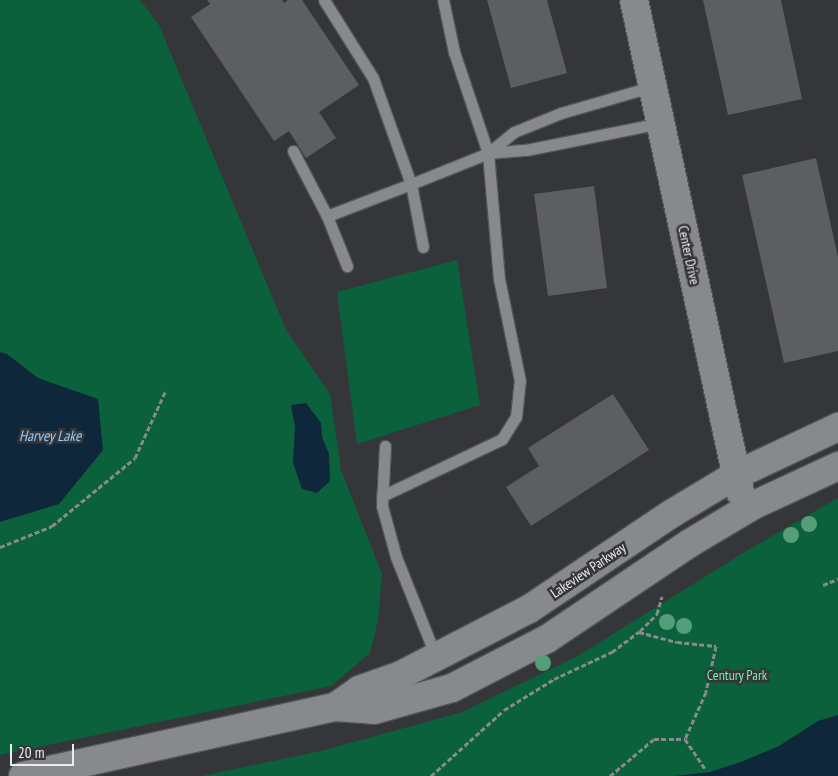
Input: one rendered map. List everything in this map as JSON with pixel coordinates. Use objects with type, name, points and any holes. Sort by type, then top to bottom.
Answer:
[{"type":"street","name":"Center Drive","points":[[634,0],[736,475],[746,510]]},
{"type":"street","name":"Lakeview Parkway","points":[[336,707],[359,690],[401,675],[529,609],[672,514],[736,475],[838,427]]},
{"type":"street","name":"Lakeview Parkway","points":[[23,776],[336,707],[374,710],[452,688],[547,639],[690,544],[746,510],[838,466]]},
{"type":"lane","points":[[324,0],[374,78],[410,184],[423,247]]},
{"type":"lane","points":[[382,496],[502,440],[516,417],[520,381],[498,279],[488,153],[454,52],[443,0]]},
{"type":"lane","points":[[488,153],[514,132],[561,113],[654,86]]},
{"type":"lane","points":[[327,216],[488,153],[526,150],[661,123]]},
{"type":"lane","points":[[293,151],[327,216],[347,266]]},
{"type":"lane","points":[[385,446],[382,506],[396,556],[436,657]]},
{"type":"path","points":[[0,547],[52,526],[135,458],[166,390]]},
{"type":"path","points":[[823,586],[838,579]]},
{"type":"path","points":[[432,776],[504,710],[554,679],[612,652],[640,632],[657,614],[662,597]]},
{"type":"path","points":[[640,632],[678,642],[716,646],[706,692],[685,738]]},
{"type":"path","points":[[685,738],[705,769]]},
{"type":"path","points":[[610,776],[654,739],[685,738]]},
{"type":"green space","points":[[0,0],[140,0],[159,25],[286,330],[330,394],[341,470],[382,574],[378,620],[370,653],[331,686],[0,755]]},
{"type":"green space","points":[[457,260],[480,405],[357,444],[337,292]]},
{"type":"green space","name":"Century Park","points":[[838,498],[838,776],[202,776],[325,750],[462,712],[576,657],[748,550]]},
{"type":"water","name":"Harvey Lake","points":[[0,352],[7,354],[38,378],[98,399],[103,450],[59,504],[0,522]]},
{"type":"water","points":[[306,403],[321,423],[322,437],[329,454],[330,481],[317,493],[302,489],[293,463],[295,427],[291,405]]},
{"type":"water","points":[[838,715],[838,776],[675,776],[710,772],[741,762],[779,746],[818,721]]},
{"type":"building","points":[[207,0],[282,0],[284,3],[288,0],[302,0],[359,85],[319,112],[336,138],[306,158],[289,131],[274,141],[191,17],[210,4]]},
{"type":"building","points":[[487,0],[547,0],[567,73],[511,88]]},
{"type":"building","points":[[703,0],[781,0],[802,99],[728,115]]},
{"type":"building","points":[[816,158],[838,257],[838,351],[784,363],[742,175]]},
{"type":"building","points":[[594,186],[607,288],[548,296],[534,194]]},
{"type":"building","points":[[613,394],[649,450],[531,526],[506,487],[539,466],[528,448]]}]
